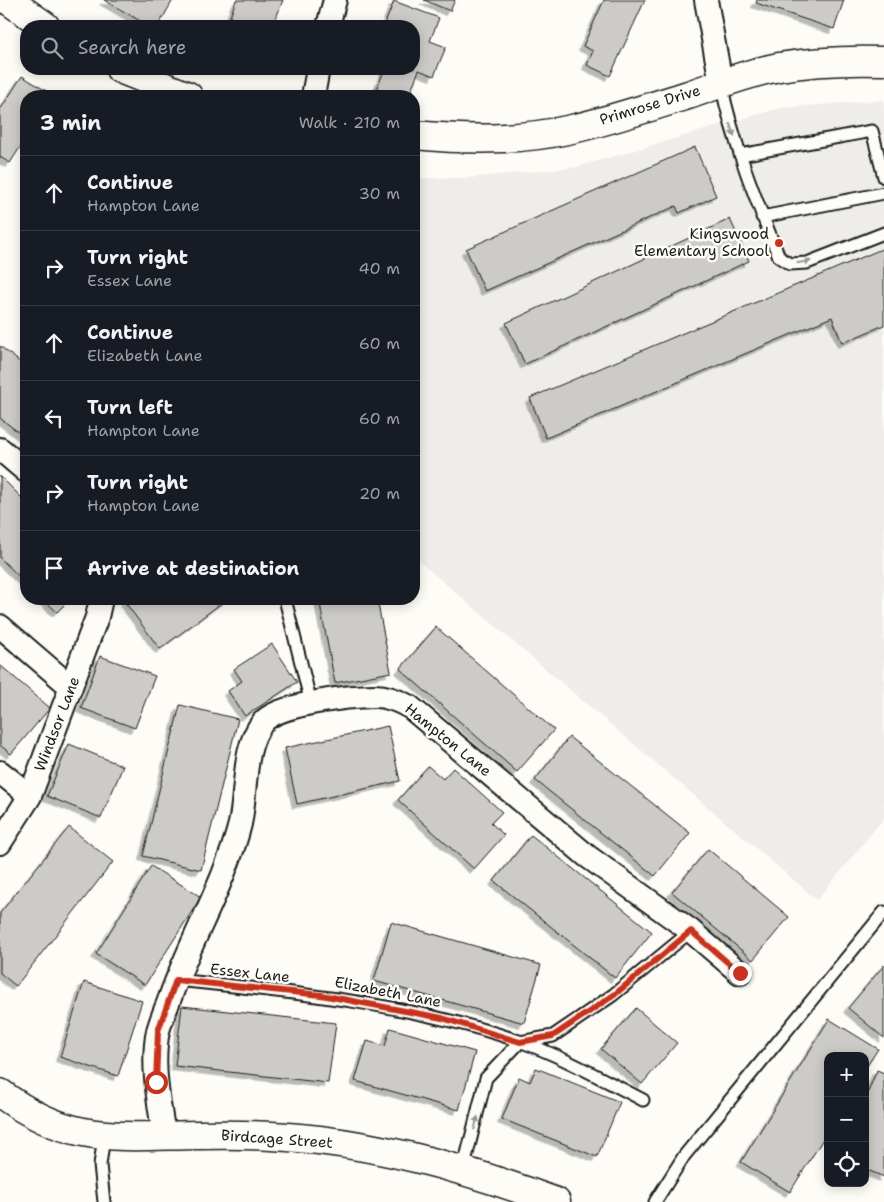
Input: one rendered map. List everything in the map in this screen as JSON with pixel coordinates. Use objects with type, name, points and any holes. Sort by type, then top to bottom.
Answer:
[{"type":"street","points":[[8,0],[36,20]]},
{"type":"street","points":[[330,20],[335,0]]},
{"type":"street","points":[[706,0],[721,82]]},
{"type":"street","name":"Primrose Drive","points":[[420,135],[476,140],[523,137],[572,130],[688,95],[721,82],[777,68],[826,60],[884,61]]},
{"type":"street","points":[[135,75],[173,90]]},
{"type":"street","points":[[314,90],[317,75]]},
{"type":"street","points":[[0,449],[20,466]]},
{"type":"street","name":"Windsor Lane","points":[[0,843],[30,796],[97,617],[100,605]]},
{"type":"street","points":[[0,626],[71,687]]},
{"type":"street","name":"Hampton Lane","points":[[164,1136],[156,1082],[158,1031],[176,980],[229,858],[240,824],[250,748],[255,733],[264,720],[279,710],[375,696],[394,698],[410,707],[587,856],[691,931],[740,973]]},
{"type":"street","points":[[0,772],[30,796]]},
{"type":"street","name":"Birdcage Street","points":[[0,1093],[22,1108],[55,1124],[104,1136],[258,1135],[320,1140],[402,1154],[463,1170],[556,1202]]},
{"type":"lane","points":[[721,82],[728,117],[740,155],[762,217],[779,257],[790,264],[807,263],[884,233]]},
{"type":"lane","points":[[740,155],[872,131],[884,177]]},
{"type":"lane","points":[[762,217],[884,193]]},
{"type":"lane","points":[[286,605],[311,704]]},
{"type":"lane","points":[[655,1202],[684,1156],[884,912]]},
{"type":"lane","points":[[463,1170],[486,1078],[520,1042],[553,1036],[614,995],[691,931]]},
{"type":"lane","name":"Essex Lane","points":[[176,980],[321,995]]},
{"type":"lane","name":"Elizabeth Lane","points":[[321,995],[442,1018],[520,1042],[560,1058],[643,1100]]},
{"type":"lane","points":[[104,1136],[100,1165],[104,1202]]},
{"type":"shaded area","points":[[884,100],[884,818],[817,900],[420,562],[420,178],[468,178],[577,167],[780,108]]},
{"type":"building","points":[[104,0],[173,0],[161,20],[139,20]]},
{"type":"building","points":[[236,0],[283,0],[275,20],[229,20]]},
{"type":"building","points":[[424,0],[455,0],[450,11]]},
{"type":"building","points":[[604,0],[645,0],[610,76],[587,65],[593,51],[583,46]]},
{"type":"building","points":[[757,0],[844,0],[834,29],[756,3]]},
{"type":"building","points":[[394,1],[439,18],[430,41],[446,47],[434,76],[420,70],[420,20],[386,20]]},
{"type":"building","points":[[382,75],[417,75],[411,90],[376,90]]},
{"type":"building","points":[[22,76],[45,90],[20,90],[20,147],[10,163],[0,157],[0,110]]},
{"type":"building","points":[[695,147],[716,196],[679,213],[676,206],[485,291],[466,249]]},
{"type":"building","points":[[730,219],[749,261],[525,364],[506,323]]},
{"type":"building","points":[[884,248],[884,325],[842,343],[832,317],[546,438],[530,398]]},
{"type":"building","points":[[0,346],[20,362],[20,433],[0,418]]},
{"type":"building","points":[[0,476],[20,496],[20,577],[0,558]]},
{"type":"building","points":[[49,605],[64,605],[57,612]]},
{"type":"building","points":[[127,605],[219,605],[160,649]]},
{"type":"building","points":[[320,605],[378,605],[391,672],[335,683]]},
{"type":"building","points":[[436,627],[554,730],[517,772],[400,669]]},
{"type":"building","points":[[272,644],[297,682],[245,716],[228,691],[242,681],[234,669]]},
{"type":"building","points":[[100,656],[155,676],[135,728],[81,708]]},
{"type":"building","points":[[0,665],[50,708],[11,754],[0,745]]},
{"type":"building","points":[[180,705],[238,719],[201,870],[143,856]]},
{"type":"building","points":[[388,726],[400,781],[297,804],[285,748]]},
{"type":"building","points":[[569,737],[690,833],[655,876],[535,780]]},
{"type":"building","points":[[69,744],[123,766],[101,818],[47,796]]},
{"type":"building","points":[[428,766],[443,779],[453,768],[502,812],[491,823],[504,835],[474,869],[398,800]]},
{"type":"building","points":[[69,827],[113,862],[16,986],[0,973],[0,913]]},
{"type":"building","points":[[531,835],[652,932],[615,978],[494,881]]},
{"type":"building","points":[[708,849],[789,917],[753,960],[672,892]]},
{"type":"building","points":[[151,866],[201,897],[145,985],[96,954]]},
{"type":"building","points":[[391,922],[541,965],[524,1023],[374,981]]},
{"type":"building","points":[[884,965],[884,1038],[848,1008]]},
{"type":"building","points":[[84,982],[142,1001],[118,1076],[60,1057]]},
{"type":"building","points":[[182,1006],[336,1023],[328,1083],[175,1066]]},
{"type":"building","points":[[636,1008],[677,1043],[642,1084],[601,1049]]},
{"type":"building","points":[[829,1019],[878,1049],[869,1063],[869,1052],[824,1052],[824,1137],[790,1192],[741,1162]]},
{"type":"building","points":[[390,1028],[475,1052],[459,1110],[355,1081],[367,1041],[385,1046]]},
{"type":"building","points":[[536,1068],[620,1102],[597,1157],[502,1119],[519,1077],[530,1082]]},
{"type":"building","points":[[877,1070],[884,1073],[884,1177],[869,1171],[869,1089]]},
{"type":"place","name":"Kingswood Elementary School","points":[[779,243]]},
{"type":"route","points":[[156,1082],[158,1031],[176,980],[321,995],[442,1018],[520,1042],[553,1036],[585,1012],[614,995],[691,931],[740,973]]}]
